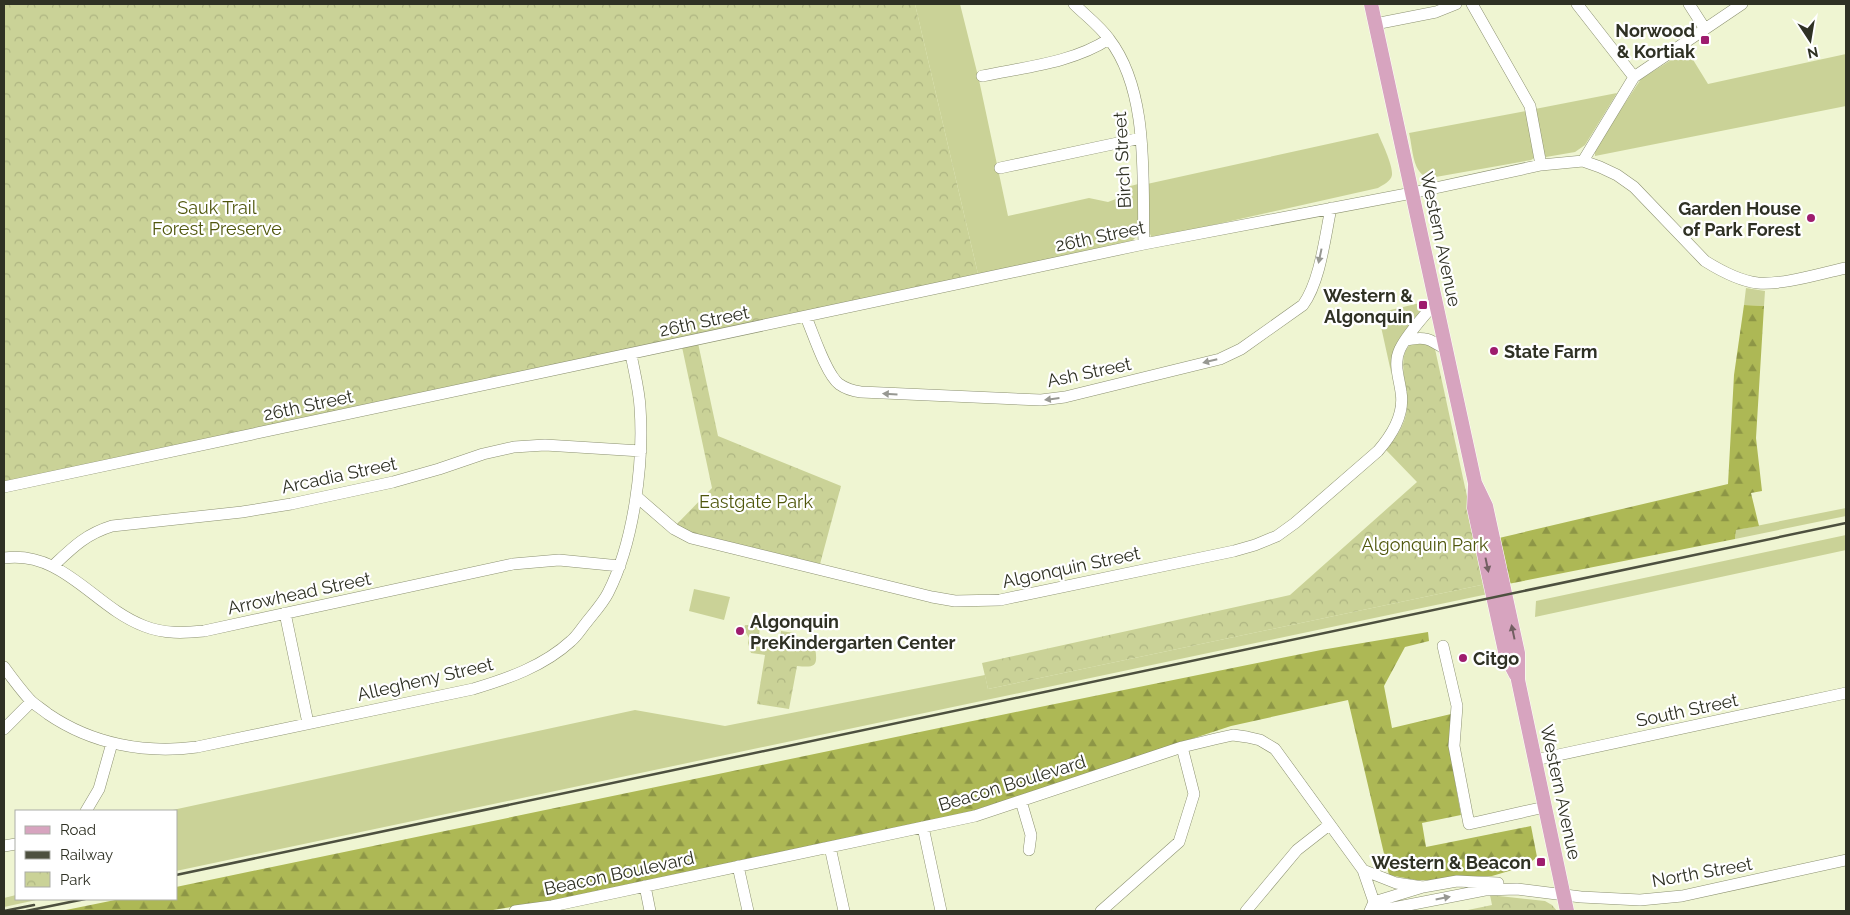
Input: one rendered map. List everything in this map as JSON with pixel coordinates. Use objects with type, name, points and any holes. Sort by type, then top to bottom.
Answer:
[{"type":"main road","name":"Western Avenue","points":[[1371,4],[1475,483],[1474,508],[1506,656],[1518,680],[1567,911]]},
{"type":"street","name":"Birch Street","points":[[1074,4],[1109,38],[1128,70],[1136,100],[1141,138],[1144,244]]},
{"type":"street","points":[[1375,24],[1436,12],[1456,4]]},
{"type":"street","points":[[1472,4],[1530,106],[1541,165]]},
{"type":"street","points":[[1577,4],[1634,78]]},
{"type":"street","points":[[1689,4],[1706,29]]},
{"type":"street","points":[[1742,4],[1634,78],[1583,161],[1600,166],[1634,187],[1705,261],[1737,278],[1758,282],[1776,282],[1846,268]]},
{"type":"street","points":[[982,76],[1073,56],[1095,48],[1109,38]]},
{"type":"street","points":[[1000,168],[1141,138]]},
{"type":"street","name":"26th Street","points":[[4,487],[1144,244],[1412,193],[1541,165],[1583,161]]},
{"type":"street","name":"Ash Street","points":[[806,317],[831,376],[838,384],[848,390],[1032,401],[1065,397],[1220,359],[1241,349],[1303,305],[1309,297],[1314,284],[1331,208]]},
{"type":"street","name":"Algonquin Street","points":[[637,497],[674,529],[691,538],[955,601],[1000,600],[1234,551],[1277,536],[1296,524],[1378,451],[1389,438],[1397,424],[1401,409],[1402,394],[1396,366],[1399,350],[1435,303]]},
{"type":"street","points":[[1407,340],[1422,337],[1432,340],[1446,349]]},
{"type":"street","name":"Allegheny Street","points":[[4,667],[31,702],[64,725],[89,736],[112,743],[148,750],[176,750],[197,747],[473,689],[501,681],[528,669],[551,656],[571,641],[607,595],[620,566],[637,497],[640,451],[640,406],[631,354]]},
{"type":"street","name":"Arcadia Street","points":[[54,565],[79,541],[96,531],[112,526],[242,512],[291,504],[393,482],[482,454],[514,447],[545,445],[640,451]]},
{"type":"street","name":"Arrowhead Street","points":[[4,558],[30,557],[54,565],[123,616],[144,626],[164,632],[204,632],[513,564],[559,560],[620,566]]},
{"type":"street","points":[[285,613],[308,723]]},
{"type":"street","points":[[1443,646],[1457,706],[1454,746],[1469,824],[1545,808]]},
{"type":"street","name":"South Street","points":[[1535,760],[1846,693]]},
{"type":"street","points":[[4,729],[31,702]]},
{"type":"street","name":"Beacon Boulevard","points":[[515,911],[553,908],[645,886],[975,816],[1182,747],[1233,735],[1260,740],[1275,748],[1362,870],[1374,908]]},
{"type":"street","points":[[87,810],[99,789],[112,743]]},
{"type":"street","points":[[1101,911],[1179,842],[1194,794],[1182,747]]},
{"type":"street","points":[[1021,801],[1031,835],[1029,850]]},
{"type":"street","points":[[1246,911],[1297,850],[1329,825]]},
{"type":"street","points":[[923,827],[941,911]]},
{"type":"street","points":[[830,847],[844,911]]},
{"type":"street","name":"North Street","points":[[1563,894],[1581,897],[1640,900],[1676,897],[1846,860]]},
{"type":"street","points":[[738,866],[748,911]]},
{"type":"street","points":[[1362,870],[1396,882],[1423,887]]},
{"type":"street","points":[[1374,908],[1423,887],[1457,881],[1498,883],[1517,888],[1563,894]]},
{"type":"street","points":[[645,886],[650,911]]},
{"type":"street","points":[[1374,908],[1485,890],[1517,888]]},
{"type":"green space","name":"Sauk Trail Forest Preserve","points":[[4,4],[915,4],[978,274],[4,482]]},
{"type":"green space","points":[[915,4],[960,4],[979,80],[1008,216],[1089,198],[1108,202],[1121,197],[1127,187],[1138,184],[1138,235],[1131,242],[978,274]]},
{"type":"green space","points":[[1687,50],[1708,84],[1846,54],[1846,106],[1595,156],[1598,144],[1641,79]]},
{"type":"green space","points":[[1617,93],[1585,145],[1575,152],[1546,157],[1543,153],[1535,109]]},
{"type":"green space","points":[[1526,111],[1534,158],[1531,160],[1430,178],[1424,176],[1416,166],[1409,133]]},
{"type":"green space","points":[[1378,133],[1389,160],[1392,175],[1388,181],[1378,188],[1155,238],[1152,238],[1148,230],[1147,184]]},
{"type":"green space","points":[[1746,288],[1765,291],[1764,306],[1744,305]]},
{"type":"green space","points":[[1424,302],[1424,307],[1392,359],[1391,372],[1378,313]]},
{"type":"green space","points":[[1744,305],[1764,306],[1756,438],[1762,491],[1751,493],[1759,526],[1736,530],[1735,539],[1508,584],[1499,538],[1728,484],[1734,375]]},
{"type":"green space","name":"Algonquin Park","points":[[1421,340],[1435,349],[1486,584],[988,689],[982,663],[1290,595],[1417,482],[1386,450],[1400,431],[1406,415],[1407,402],[1403,366],[1406,350],[1414,342]]},
{"type":"green space","name":"Eastgate Park","points":[[698,343],[718,436],[841,486],[820,564],[693,533],[676,525],[712,488],[682,347]]},
{"type":"green space","points":[[1846,508],[1846,516],[1735,539],[1736,530]]},
{"type":"green space","points":[[1846,535],[1846,550],[1535,617],[1536,601]]},
{"type":"green space","points":[[1486,584],[1488,594],[178,871],[178,810],[173,810],[635,710],[725,726],[985,675],[988,689]]},
{"type":"green space","points":[[694,589],[730,597],[724,620],[689,611]]},
{"type":"green space","points":[[745,625],[760,627],[758,647],[778,650],[781,631],[795,633],[794,644],[815,647],[816,662],[808,667],[797,666],[789,709],[757,704],[765,655],[751,653],[748,643],[749,638],[744,629]]},
{"type":"green space","points":[[1428,632],[1429,641],[1405,647],[1384,686],[1392,728],[1451,714],[1449,747],[1461,815],[1422,823],[1426,847],[1531,826],[1537,857],[1526,866],[1492,876],[1416,880],[1389,875],[1348,700],[1231,726],[972,811],[549,901],[487,911],[61,911],[115,900],[178,900],[178,887],[1321,650]]},
{"type":"green space","points":[[15,895],[15,900],[36,900],[4,907],[4,898]]},
{"type":"green space","points":[[1490,895],[1545,901],[1557,911],[1463,911],[1492,905]]},
{"type":"railway","points":[[178,875],[1846,523]]},
{"type":"railway","points":[[26,911],[80,900]]},
{"type":"railway","points":[[4,911],[34,905]]},
{"type":"place","name":"Norwood & Kortiak","points":[[1705,40]]},
{"type":"place","name":"Garden House of Park Forest","points":[[1811,218]]},
{"type":"place","name":"Western & Algonquin","points":[[1423,305]]},
{"type":"place","name":"State Farm","points":[[1494,351]]},
{"type":"place","name":"Algonquin PreKindergarten Center","points":[[740,631]]},
{"type":"place","name":"Citgo","points":[[1463,658]]},
{"type":"place","name":"Western & Beacon","points":[[1541,862]]}]
